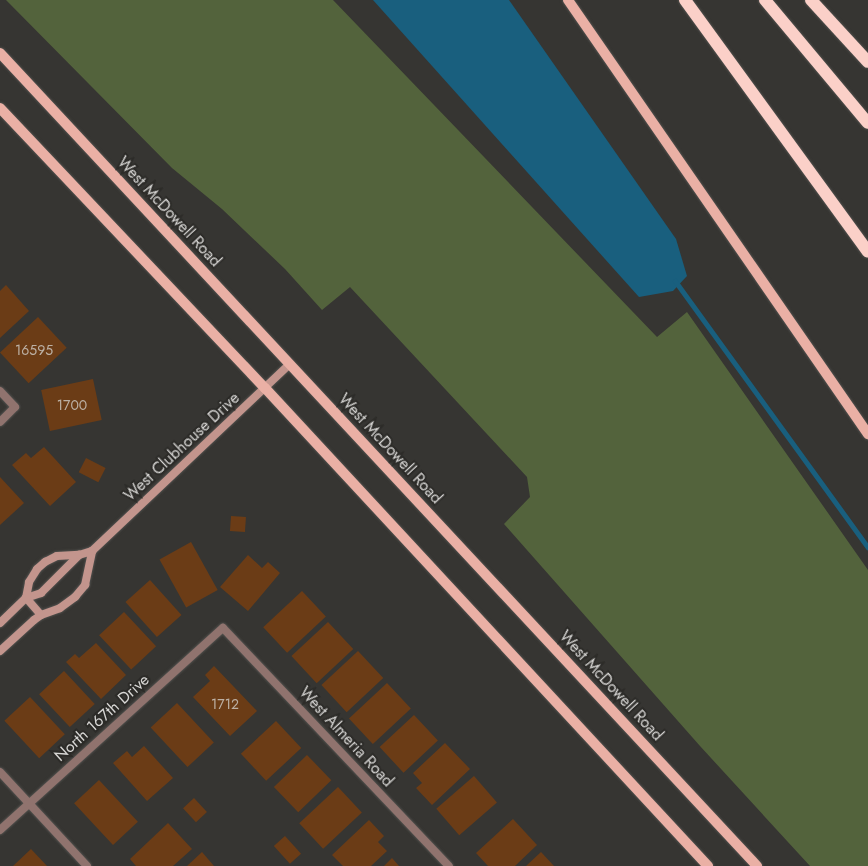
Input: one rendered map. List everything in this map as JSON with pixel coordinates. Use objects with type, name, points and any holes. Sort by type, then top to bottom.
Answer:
[{"type":"highway","points":[[685,0],[868,252]]},
{"type":"highway","points":[[765,0],[868,123]]},
{"type":"highway","points":[[810,0],[868,62]]},
{"type":"main road","points":[[568,0],[868,434]]},
{"type":"main road","name":"West McDowell Road","points":[[0,53],[757,866]]},
{"type":"main road","points":[[0,108],[265,388],[708,866]]},
{"type":"street","name":"West Clubhouse Drive","points":[[26,598],[29,582],[37,569],[45,562],[57,556],[80,555],[92,551],[290,364]]},
{"type":"street","points":[[0,391],[15,408],[0,422]]},
{"type":"street","points":[[0,651],[41,615],[60,608],[76,597],[85,585],[92,551]]},
{"type":"street","name":"West Clubhouse Drive","points":[[0,623],[26,598],[41,593],[80,555]]},
{"type":"street","points":[[26,598],[41,615]]},
{"type":"street","name":"North 167th Drive","points":[[0,830],[223,628]]},
{"type":"street","name":"West Almeria Road","points":[[223,628],[449,866]]},
{"type":"street","points":[[0,772],[87,866]]},
{"type":"green space","points":[[6,0],[333,0],[657,337],[687,312],[868,570],[868,866],[810,866],[700,746],[504,524],[530,497],[527,477],[350,287],[322,310],[285,269],[222,209],[172,168]]},
{"type":"water","points":[[373,0],[509,0],[676,239],[687,276],[673,291],[639,297]]},
{"type":"building","points":[[6,285],[29,311],[0,338],[0,291]]},
{"type":"building","points":[[38,317],[67,348],[29,383],[0,352]]},
{"type":"building","points":[[93,379],[102,420],[50,431],[41,390]]},
{"type":"building","points":[[44,447],[76,482],[50,506],[12,465],[26,453],[31,458]]},
{"type":"building","points":[[86,458],[106,468],[98,482],[79,472]]},
{"type":"building","points":[[0,477],[24,503],[0,525]]},
{"type":"building","points":[[231,516],[246,517],[245,532],[230,531]]},
{"type":"building","points":[[191,542],[218,590],[186,608],[160,559]]},
{"type":"building","points":[[248,555],[262,568],[268,562],[280,573],[248,611],[220,587]]},
{"type":"building","points":[[150,580],[181,615],[157,637],[125,602]]},
{"type":"building","points":[[302,591],[326,617],[287,653],[263,627]]},
{"type":"building","points":[[124,612],[156,646],[131,670],[99,635]]},
{"type":"building","points":[[328,622],[353,649],[317,683],[291,656]]},
{"type":"building","points":[[96,643],[126,675],[101,699],[66,662],[75,654],[79,658]]},
{"type":"building","points":[[358,651],[383,678],[347,712],[321,685]]},
{"type":"building","points":[[214,666],[257,711],[230,736],[193,697],[210,681],[205,675]]},
{"type":"building","points":[[64,671],[95,704],[70,727],[39,694]]},
{"type":"building","points":[[387,683],[411,709],[373,744],[349,718]]},
{"type":"building","points":[[30,697],[65,734],[39,758],[4,721]]},
{"type":"building","points":[[177,703],[214,742],[187,767],[151,728]]},
{"type":"building","points":[[414,715],[438,741],[403,773],[380,747]]},
{"type":"building","points":[[276,721],[301,748],[266,781],[241,754]]},
{"type":"building","points":[[445,743],[470,769],[432,805],[416,788],[422,783],[413,773]]},
{"type":"building","points":[[144,746],[173,778],[147,801],[113,763],[127,751],[132,757]]},
{"type":"building","points":[[307,755],[331,780],[298,812],[274,787]]},
{"type":"building","points":[[474,776],[497,802],[459,835],[436,809]]},
{"type":"building","points":[[99,780],[138,822],[113,845],[74,803]]},
{"type":"building","points":[[338,787],[362,813],[323,849],[299,823]]},
{"type":"building","points":[[194,798],[207,812],[196,822],[183,808]]},
{"type":"building","points":[[513,819],[537,845],[515,866],[488,866],[476,853]]},
{"type":"building","points":[[369,820],[384,836],[378,842],[387,851],[371,866],[343,866],[332,855]]},
{"type":"building","points":[[168,823],[192,849],[173,866],[136,866],[130,859]]},
{"type":"building","points":[[285,836],[301,854],[290,864],[274,846]]},
{"type":"building","points":[[31,849],[47,866],[13,866]]},
{"type":"building","points":[[202,852],[214,866],[187,866]]},
{"type":"building","points":[[541,852],[554,866],[526,866]]},
{"type":"building","points":[[392,858],[399,866],[384,866]]},
{"type":"waterway","points":[[675,281],[868,548]]}]
